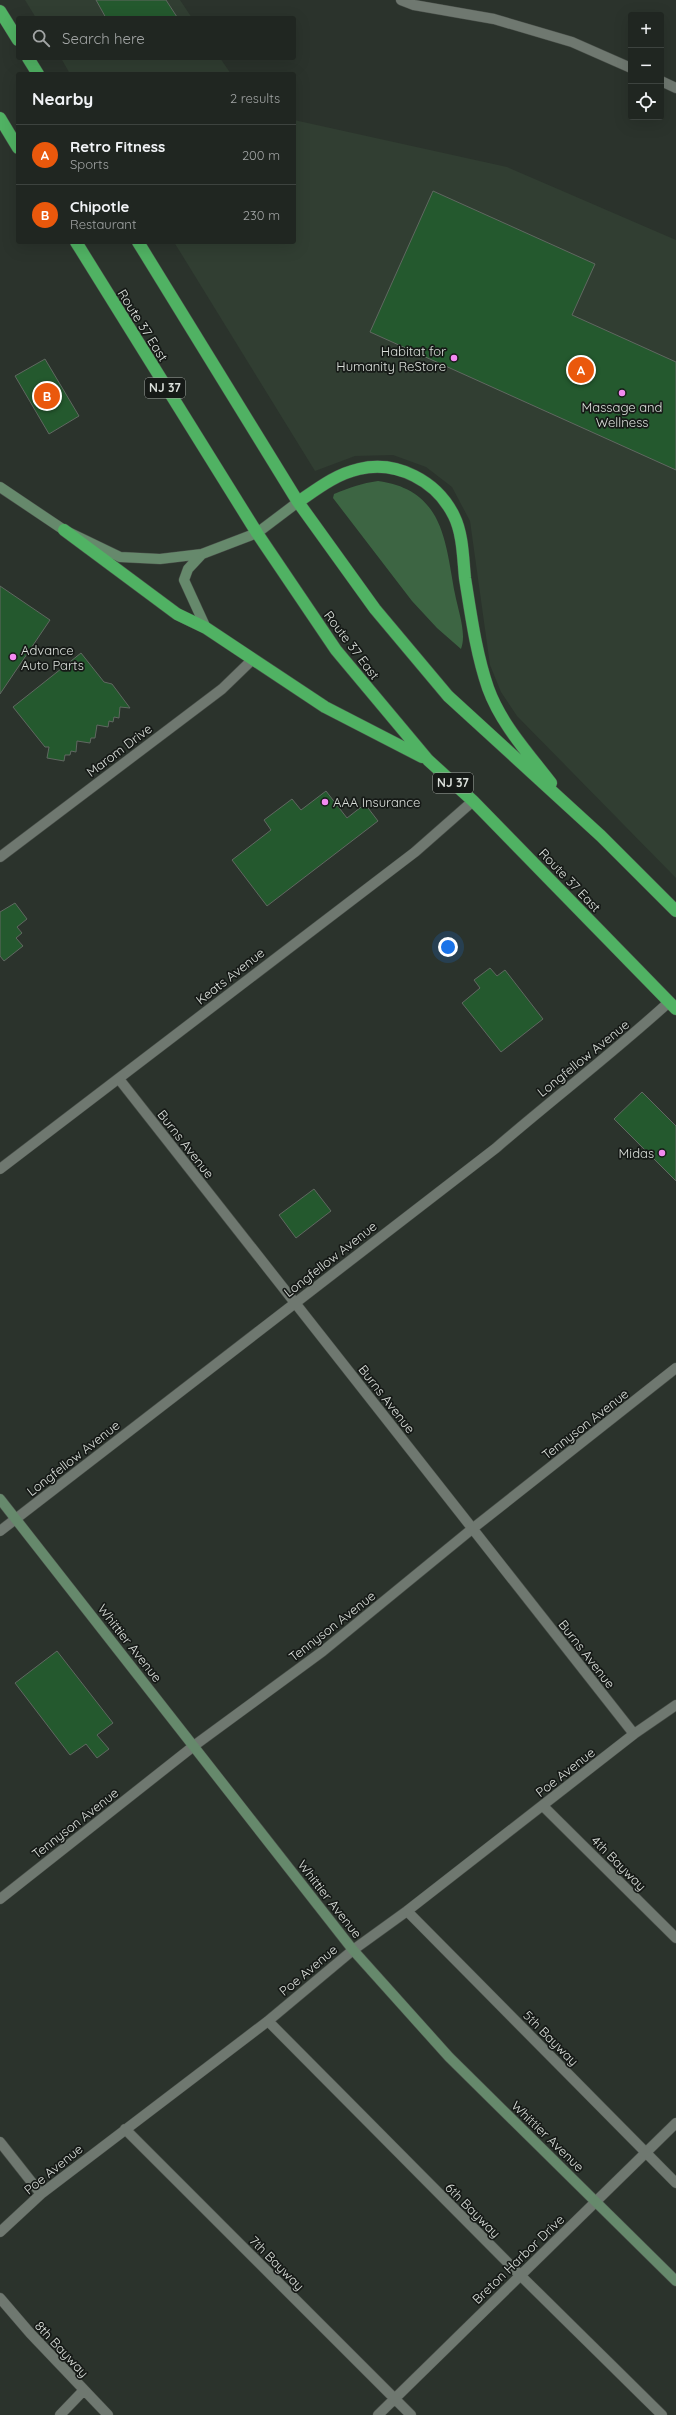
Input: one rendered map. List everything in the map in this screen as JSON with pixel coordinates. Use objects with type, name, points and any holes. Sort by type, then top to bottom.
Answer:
[{"type":"highway","points":[[0,11],[16,37]]},
{"type":"highway","points":[[29,60],[37,72]]},
{"type":"highway","points":[[0,118],[16,145]]},
{"type":"highway","name":"Route 37 East","points":[[77,244],[257,534],[336,650],[428,760],[473,801],[673,1005]]},
{"type":"highway","points":[[139,244],[298,502],[376,609],[448,696],[573,811],[676,911]]},
{"type":"highway","points":[[298,502],[332,479],[359,469],[385,467],[405,471],[422,479],[442,496],[454,517],[460,540],[472,626],[488,688],[505,723],[573,811]]},
{"type":"highway","points":[[64,530],[177,614],[206,628],[252,660],[325,707],[428,760]]},
{"type":"street","points":[[401,0],[414,5],[494,18],[572,42],[628,67]]},
{"type":"street","points":[[664,82],[676,88]]},
{"type":"street","points":[[0,487],[64,530],[120,557],[160,559],[202,554],[257,534],[298,502]]},
{"type":"street","points":[[202,554],[188,569],[184,580],[206,628]]},
{"type":"street","name":"Marom Drive","points":[[0,857],[222,689],[252,660]]},
{"type":"street","name":"Keats Avenue","points":[[0,1169],[119,1080],[415,852],[473,801]]},
{"type":"street","name":"Longfellow Avenue","points":[[0,1531],[496,1148],[549,1102],[673,1005]]},
{"type":"street","name":"Burns Avenue","points":[[119,1080],[634,1734]]},
{"type":"street","name":"Tennyson Avenue","points":[[0,1899],[195,1746],[323,1651],[472,1529],[676,1368]]},
{"type":"street","name":"Whittier Avenue","points":[[0,1499],[195,1746],[353,1950],[449,2057],[676,2281]]},
{"type":"street","name":"Poe Avenue","points":[[0,2232],[41,2194],[268,2020],[353,1950],[407,1911],[634,1734],[676,1705]]},
{"type":"street","name":"4th Bayway","points":[[543,1806],[676,1938]]},
{"type":"street","name":"5th Bayway","points":[[407,1911],[676,2183]]},
{"type":"street","name":"6th Bayway","points":[[268,2020],[520,2275],[662,2415]]},
{"type":"street","name":"Breton Harbor Drive","points":[[378,2415],[676,2122]]},
{"type":"street","name":"7th Bayway","points":[[125,2129],[411,2415]]},
{"type":"street","points":[[0,2142],[41,2194]]},
{"type":"street","name":"8th Bayway","points":[[0,2298],[83,2391],[108,2415]]},
{"type":"street","points":[[60,2415],[83,2391]]},
{"type":"shaded area","points":[[25,0],[180,0],[191,16],[35,16]]},
{"type":"shaded area","points":[[62,60],[221,60],[230,72],[69,72]]},
{"type":"shaded area","points":[[296,120],[507,167],[676,240],[676,878],[517,716],[501,692],[490,665],[470,521],[452,487],[426,467],[393,455],[355,456],[315,471],[175,244],[296,244]]},
{"type":"green space","points":[[378,481],[400,486],[416,495],[429,507],[438,521],[444,537],[463,629],[463,643],[461,649],[437,628],[412,601],[333,498],[334,494],[361,484]]},
{"type":"building","points":[[96,0],[166,0],[176,16],[105,16]]},
{"type":"building","points":[[433,191],[595,264],[572,315],[676,362],[676,470],[370,332]]},
{"type":"building","points":[[45,359],[79,416],[49,434],[15,376]]},
{"type":"building","name":"Advance Auto Parts","points":[[0,586],[50,620],[0,694]]},
{"type":"building","points":[[81,653],[104,682],[112,684],[130,708],[120,707],[119,718],[114,717],[113,722],[109,721],[108,727],[97,725],[95,738],[91,738],[90,743],[77,741],[76,752],[71,751],[70,755],[65,755],[64,761],[47,758],[49,747],[45,747],[13,707]]},
{"type":"building","points":[[326,791],[347,818],[365,804],[378,821],[267,906],[232,860],[271,830],[264,820],[292,799],[301,810]]},
{"type":"building","points":[[15,903],[27,919],[17,927],[22,933],[16,938],[23,946],[4,961],[0,956],[0,912]]},
{"type":"building","points":[[490,968],[497,976],[505,970],[543,1019],[501,1052],[462,1003],[480,988],[474,980]]},
{"type":"building","name":"Midas","points":[[642,1092],[676,1126],[676,1181],[614,1119]]},
{"type":"building","points":[[314,1189],[331,1211],[296,1238],[279,1215]]},
{"type":"building","points":[[57,1651],[113,1723],[97,1735],[109,1749],[97,1758],[86,1744],[70,1755],[15,1683]]},
{"type":"place","name":"Habitat for Humanity ReStore","points":[[454,358]]},
{"type":"place","name":"Retro Fitness","points":[[581,370]]},
{"type":"place","name":"Massage and Wellness","points":[[622,393]]},
{"type":"place","name":"Chipotle","points":[[47,396]]},
{"type":"place","name":"Advance Auto Parts","points":[[13,657]]},
{"type":"place","name":"AAA Insurance","points":[[325,802]]},
{"type":"place","name":"Midas","points":[[662,1153]]}]
